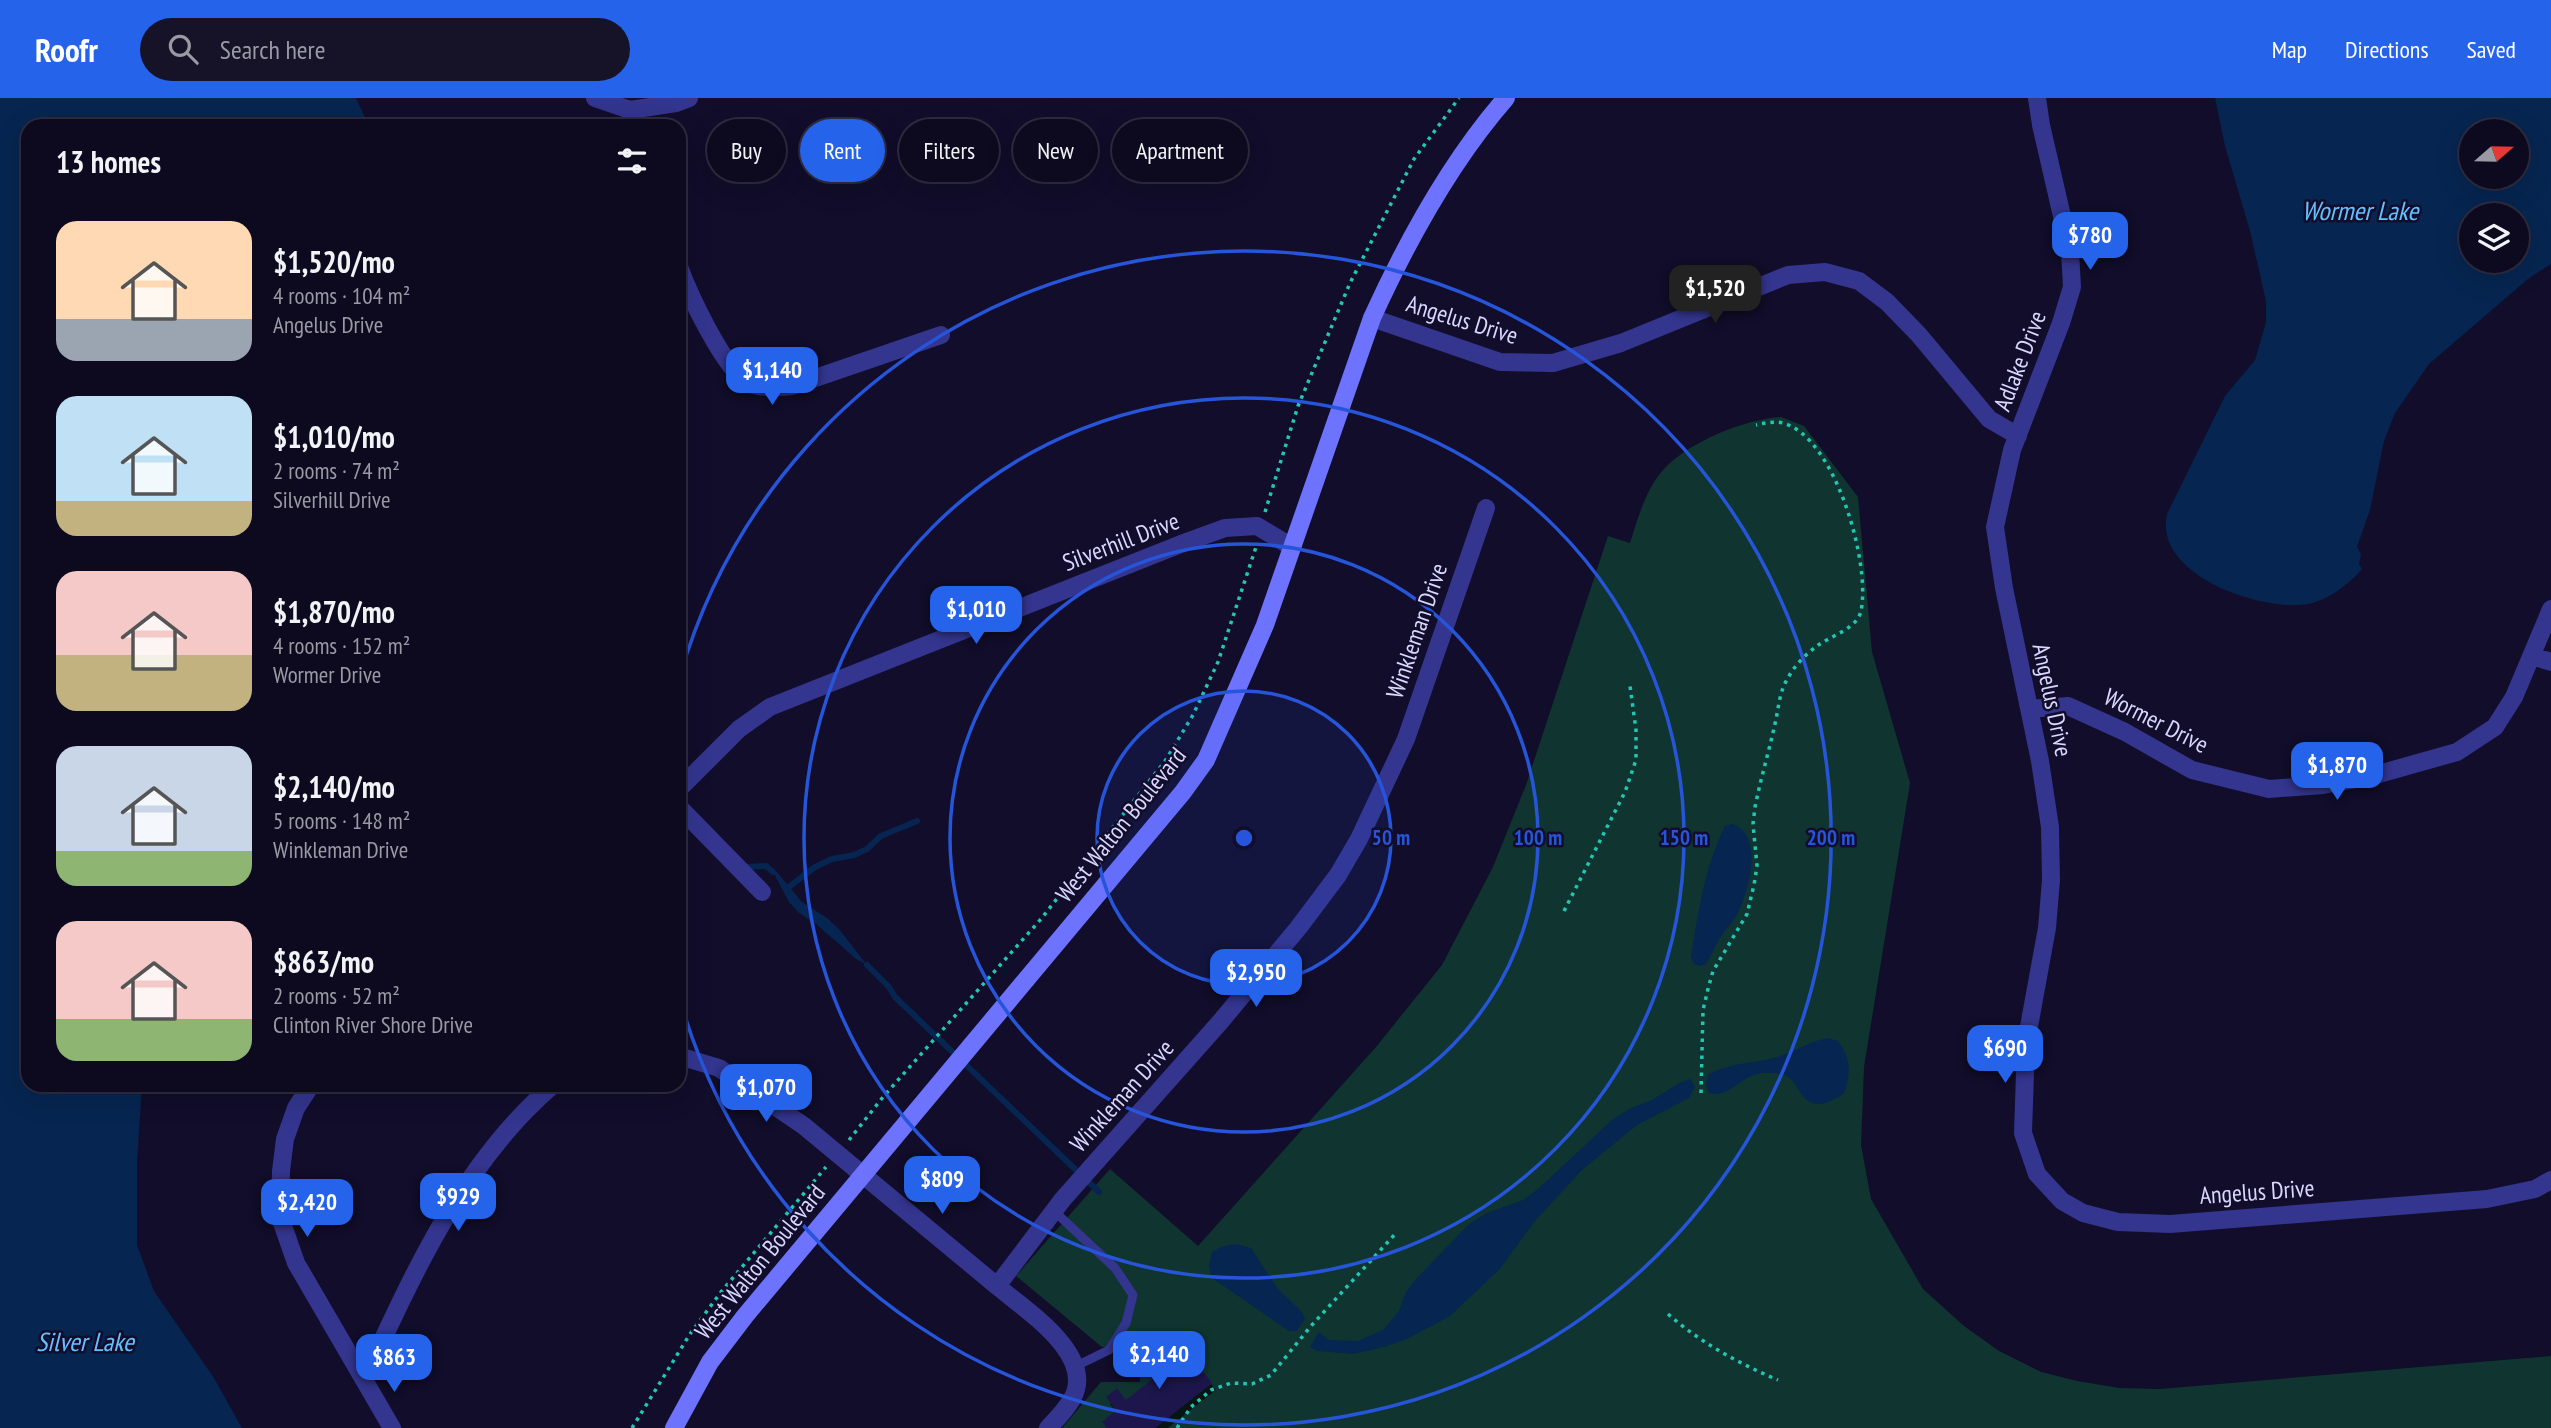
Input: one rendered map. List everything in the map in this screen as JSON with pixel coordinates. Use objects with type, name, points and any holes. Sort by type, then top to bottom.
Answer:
[{"type":"main road","name":"West Walton Boulevard","points":[[674,1428],[710,1362],[753,1306],[1183,792],[1206,760],[1265,625],[1372,318],[1394,271],[1448,177],[1506,98]]},
{"type":"street","points":[[595,98],[630,110],[641,117],[689,98]]},
{"type":"street","name":"Adlake Drive","points":[[2018,436],[2072,287],[2070,251],[2037,98]]},
{"type":"street","name":"Angelus Drive","points":[[1372,318],[1500,362],[1553,363],[1621,343],[1788,275],[1825,272],[1859,281],[1887,302],[1919,335],[1989,419],[2018,436],[2004,481],[1995,527],[2004,588],[2050,827],[2051,880],[2047,928],[2026,1043],[2023,1133],[2036,1174],[2062,1201],[2083,1213],[2118,1222],[2170,1224],[2487,1199],[2535,1189],[2551,1180]]},
{"type":"street","points":[[686,282],[710,334],[733,368],[749,383],[772,388],[820,379],[941,335]]},
{"type":"street","name":"Winkleman Drive","points":[[997,1286],[1054,1211],[1221,1021],[1338,875],[1359,839],[1406,739],[1486,508]]},
{"type":"street","name":"Silverhill Drive","points":[[686,782],[739,729],[770,707],[1181,544],[1225,528],[1257,526],[1292,547]]},
{"type":"street","name":"Wormer Drive","points":[[2029,709],[2068,706],[2125,732],[2192,770],[2234,782],[2269,789],[2323,785],[2410,767],[2457,752],[2495,727],[2514,697],[2551,608]]},
{"type":"street","points":[[2532,656],[2551,662]]},
{"type":"street","points":[[686,814],[761,892]]},
{"type":"street","points":[[686,1058],[719,1068],[804,1126],[1063,1343],[1076,1366],[1077,1382],[1073,1398],[1056,1425]]},
{"type":"street","points":[[306,1092],[296,1108],[285,1139],[280,1183],[280,1217],[296,1263],[392,1428]]},
{"type":"street","points":[[364,1380],[399,1304],[446,1215],[500,1138],[526,1108],[545,1092]]},
{"type":"lane","points":[[1054,1211],[1115,1268],[1133,1295],[1126,1324],[1109,1350],[1076,1366]]},
{"type":"path","points":[[632,1428],[690,1334],[721,1292],[883,1097],[1041,919],[1165,761],[1193,715],[1218,662],[1239,602],[1298,406],[1350,283],[1414,159],[1458,98]]},
{"type":"path","points":[[1701,1093],[1703,1010],[1713,971],[1739,930],[1751,900],[1757,866],[1754,816],[1780,696],[1788,678],[1801,661],[1820,644],[1859,619],[1862,609],[1863,581],[1859,550],[1851,515],[1832,474],[1807,439],[1796,429],[1782,423],[1756,425]]},
{"type":"path","points":[[1564,911],[1625,792],[1636,760],[1636,730],[1630,686]]},
{"type":"path","points":[[1177,1428],[1191,1407],[1211,1390],[1231,1383],[1252,1384],[1271,1375],[1311,1326],[1396,1232]]},
{"type":"path","points":[[1668,1314],[1693,1336],[1750,1368],[1779,1380]]},
{"type":"green space","points":[[1781,417],[1804,426],[1858,497],[1872,652],[1910,783],[1864,1067],[1861,1145],[1871,1199],[1923,1289],[1964,1326],[1999,1351],[2041,1372],[2119,1388],[2160,1389],[2551,1356],[2551,1428],[1062,1428],[1101,1382],[1140,1382],[1137,1347],[1102,1347],[1016,1276],[1110,1169],[1198,1246],[1376,1047],[1442,965],[1493,867],[1526,785],[1608,536],[1630,543],[1652,485],[1664,469],[1688,449],[1734,427]]},
{"type":"water","name":"Silver Lake","points":[[0,98],[356,98],[366,119],[21,119],[21,1092],[142,1092],[137,1162],[137,1245],[154,1291],[214,1378],[242,1428],[0,1428]]},
{"type":"water","name":"Wormer Lake","points":[[2215,98],[2551,98],[2551,264],[2528,279],[2429,364],[2395,413],[2384,441],[2370,510],[2357,547],[2361,554],[2359,564],[2362,569],[2338,591],[2308,604],[2264,602],[2215,585],[2193,571],[2177,555],[2167,536],[2167,514],[2225,396],[2255,360],[2266,322],[2266,301],[2250,231],[2225,146]]},
{"type":"water","points":[[1733,824],[1743,830],[1751,851],[1746,891],[1734,920],[1721,936],[1706,964],[1700,966],[1694,964],[1691,957],[1703,890],[1718,841],[1725,826]]},
{"type":"water","points":[[773,872],[777,872],[802,902],[839,929],[867,965],[799,913],[789,902]]},
{"type":"water","points":[[1828,1038],[1838,1041],[1849,1066],[1844,1094],[1831,1100],[1822,1104],[1811,1102],[1805,1099],[1789,1078],[1770,1073],[1751,1076],[1719,1094],[1708,1092],[1708,1075],[1716,1071],[1777,1057]]},
{"type":"water","points":[[1690,1079],[1695,1087],[1689,1098],[1637,1125],[1581,1171],[1535,1221],[1500,1269],[1450,1316],[1407,1339],[1353,1354],[1317,1351],[1310,1347],[1319,1332],[1329,1340],[1358,1341],[1383,1330],[1399,1311],[1406,1292],[1416,1279],[1470,1223],[1487,1213],[1523,1200],[1613,1119]]},
{"type":"water","points":[[1235,1244],[1251,1248],[1278,1289],[1302,1312],[1305,1319],[1297,1331],[1289,1331],[1212,1278],[1209,1267],[1212,1252]]},
{"type":"building","points":[[1168,1339],[1177,1351],[1183,1346],[1212,1383],[1155,1428],[1107,1428],[1102,1422],[1116,1410],[1106,1397],[1117,1388],[1126,1400],[1160,1373],[1147,1356]]},
{"type":"waterway","points":[[790,886],[815,867],[832,859],[854,855],[867,849],[881,836],[917,821]]},
{"type":"waterway","points":[[745,867],[766,866],[773,872]]},
{"type":"waterway","points":[[867,965],[895,997],[1099,1192]]}]
